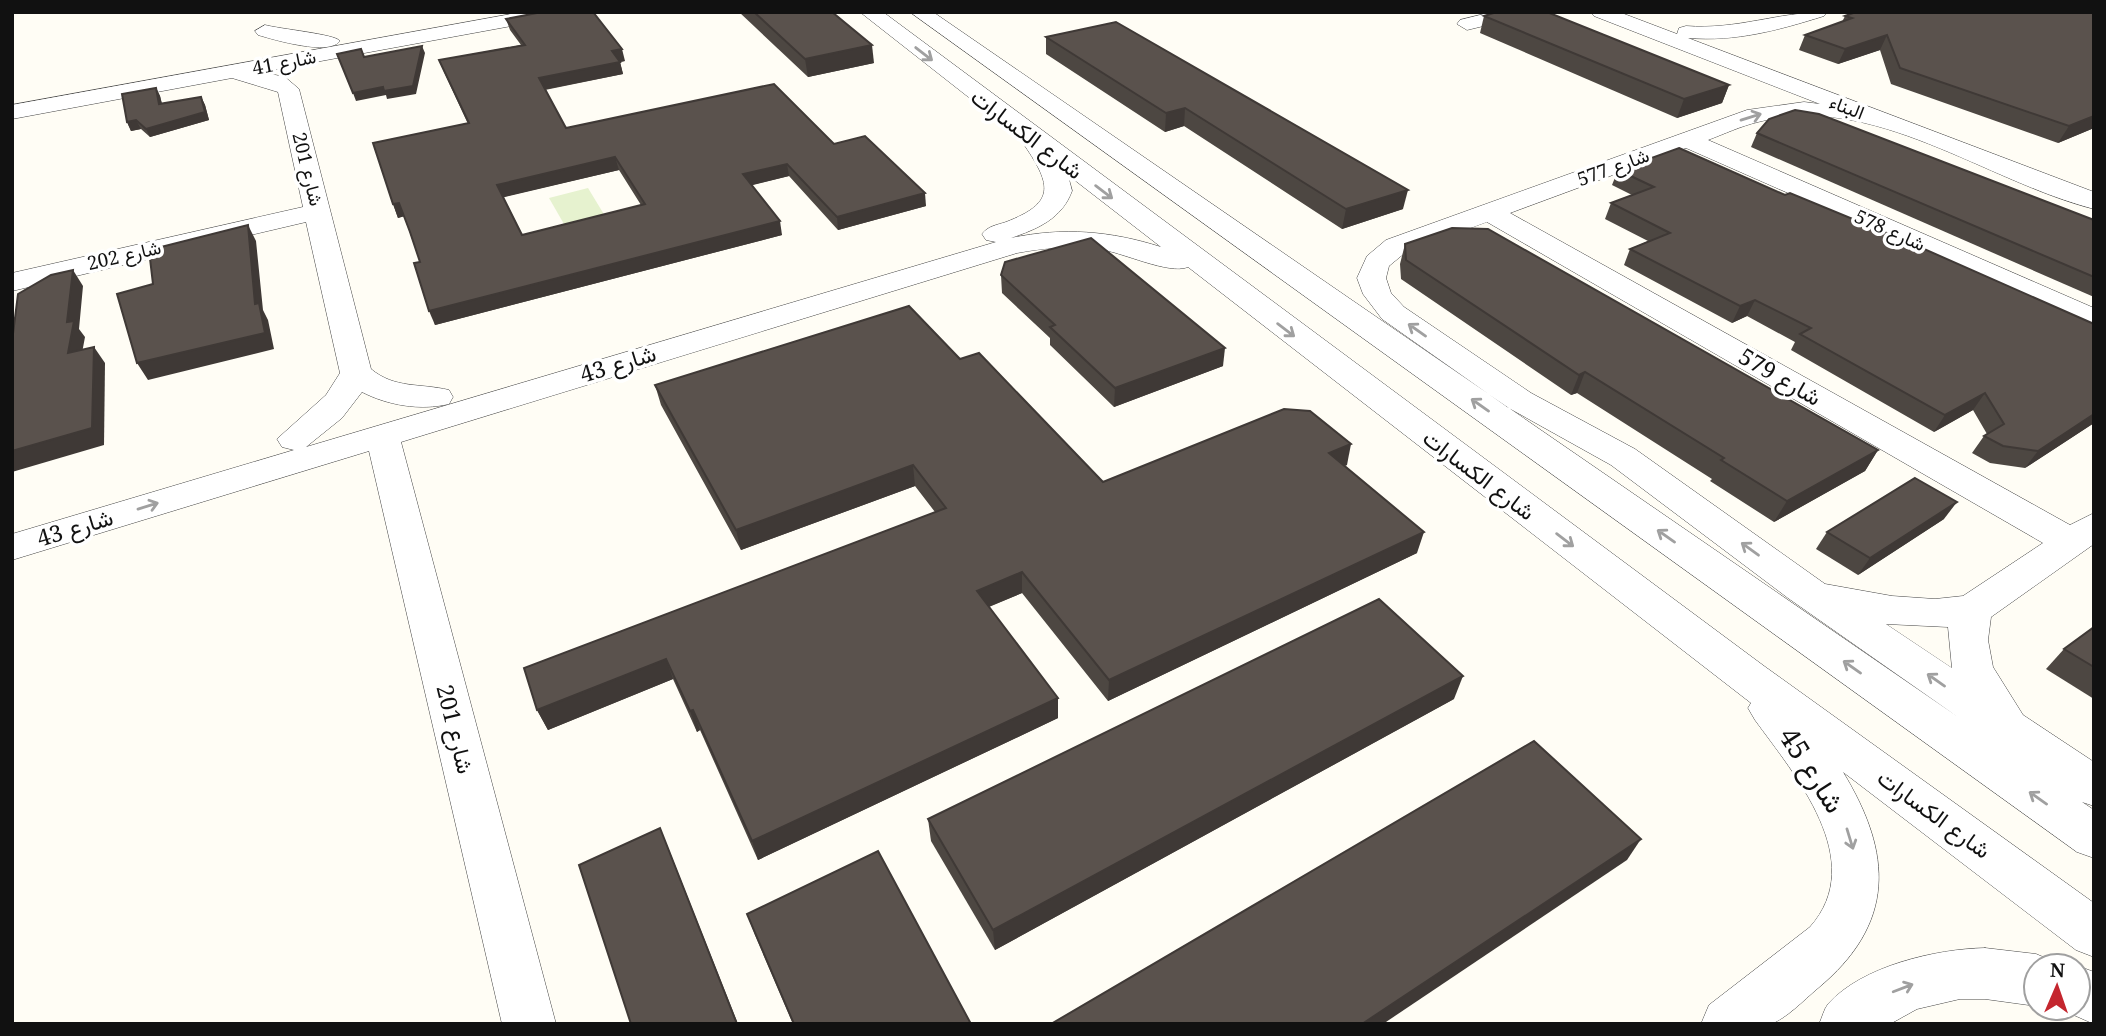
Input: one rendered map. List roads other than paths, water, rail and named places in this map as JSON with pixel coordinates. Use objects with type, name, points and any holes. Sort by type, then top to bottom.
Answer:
[{"type":"street","name":"شارع 41","points":[[335,47],[491,12]]},
{"type":"street","name":"شارع 41","points":[[12,112],[220,68],[555,12]]},
{"type":"street","name":"شارع الكسارات","points":[[870,12],[1033,139],[1749,678],[2094,933]]},
{"type":"street","name":"شارع الكسارات","points":[[920,12],[2094,837]]},
{"type":"street","points":[[1467,24],[1518,12]]},
{"type":"street","name":"البناء","points":[[1601,12],[2094,201]]},
{"type":"street","name":"البناء","points":[[1633,12],[2094,187]]},
{"type":"street","points":[[1686,32],[1715,35],[1752,33],[1817,12]]},
{"type":"street","points":[[220,68],[245,47],[263,22],[291,38],[335,47]]},
{"type":"street","points":[[1751,56],[1743,46],[1752,33]]},
{"type":"street","points":[[220,68],[261,78],[288,89],[335,47]]},
{"type":"street","name":"شارع 41","points":[[12,99],[220,68]]},
{"type":"street","name":"شارع 201","points":[[288,89],[356,373]]},
{"type":"street","name":"شارع 577","points":[[1552,418],[1519,400],[1393,313],[1377,298],[1371,283],[1372,268],[1381,256],[1396,246],[1777,110],[1835,110],[1868,115]]},
{"type":"street","name":"شارع 43","points":[[12,520],[1023,225],[1040,215],[1058,193],[1059,181],[1033,139]]},
{"type":"street","name":"شارع 578","points":[[1687,140],[2094,319]]},
{"type":"street","points":[[2052,171],[2094,174]]},
{"type":"street","name":"شارع 202","points":[[12,282],[318,211]]},
{"type":"street","name":"شارع 579","points":[[1489,212],[2082,534]]},
{"type":"street","name":"شارع 43","points":[[12,547],[1035,241],[1083,238],[1130,245],[1224,282]]},
{"type":"street","points":[[294,439],[329,412],[346,392],[356,373],[378,389],[395,394],[437,397]]},
{"type":"street","points":[[1552,418],[1614,500]]},
{"type":"street","points":[[1552,418],[1623,457],[1802,587],[2094,787]]},
{"type":"street","name":"شارع 201","points":[[382,435],[529,1024]]},
{"type":"street","points":[[1802,587],[1847,602],[1892,611],[1935,614],[1972,610],[2082,534]]},
{"type":"street","points":[[1972,610],[1965,635],[1970,664],[1987,698],[2015,735]]},
{"type":"street","name":"شارع 45","points":[[1728,1024],[1812,958],[1840,931],[1855,895],[1856,855],[1843,814],[1819,774],[1749,678]]},
{"type":"street","points":[[1846,1024],[1867,1005],[1902,988],[1949,973],[2005,973],[2022,977]]}]
